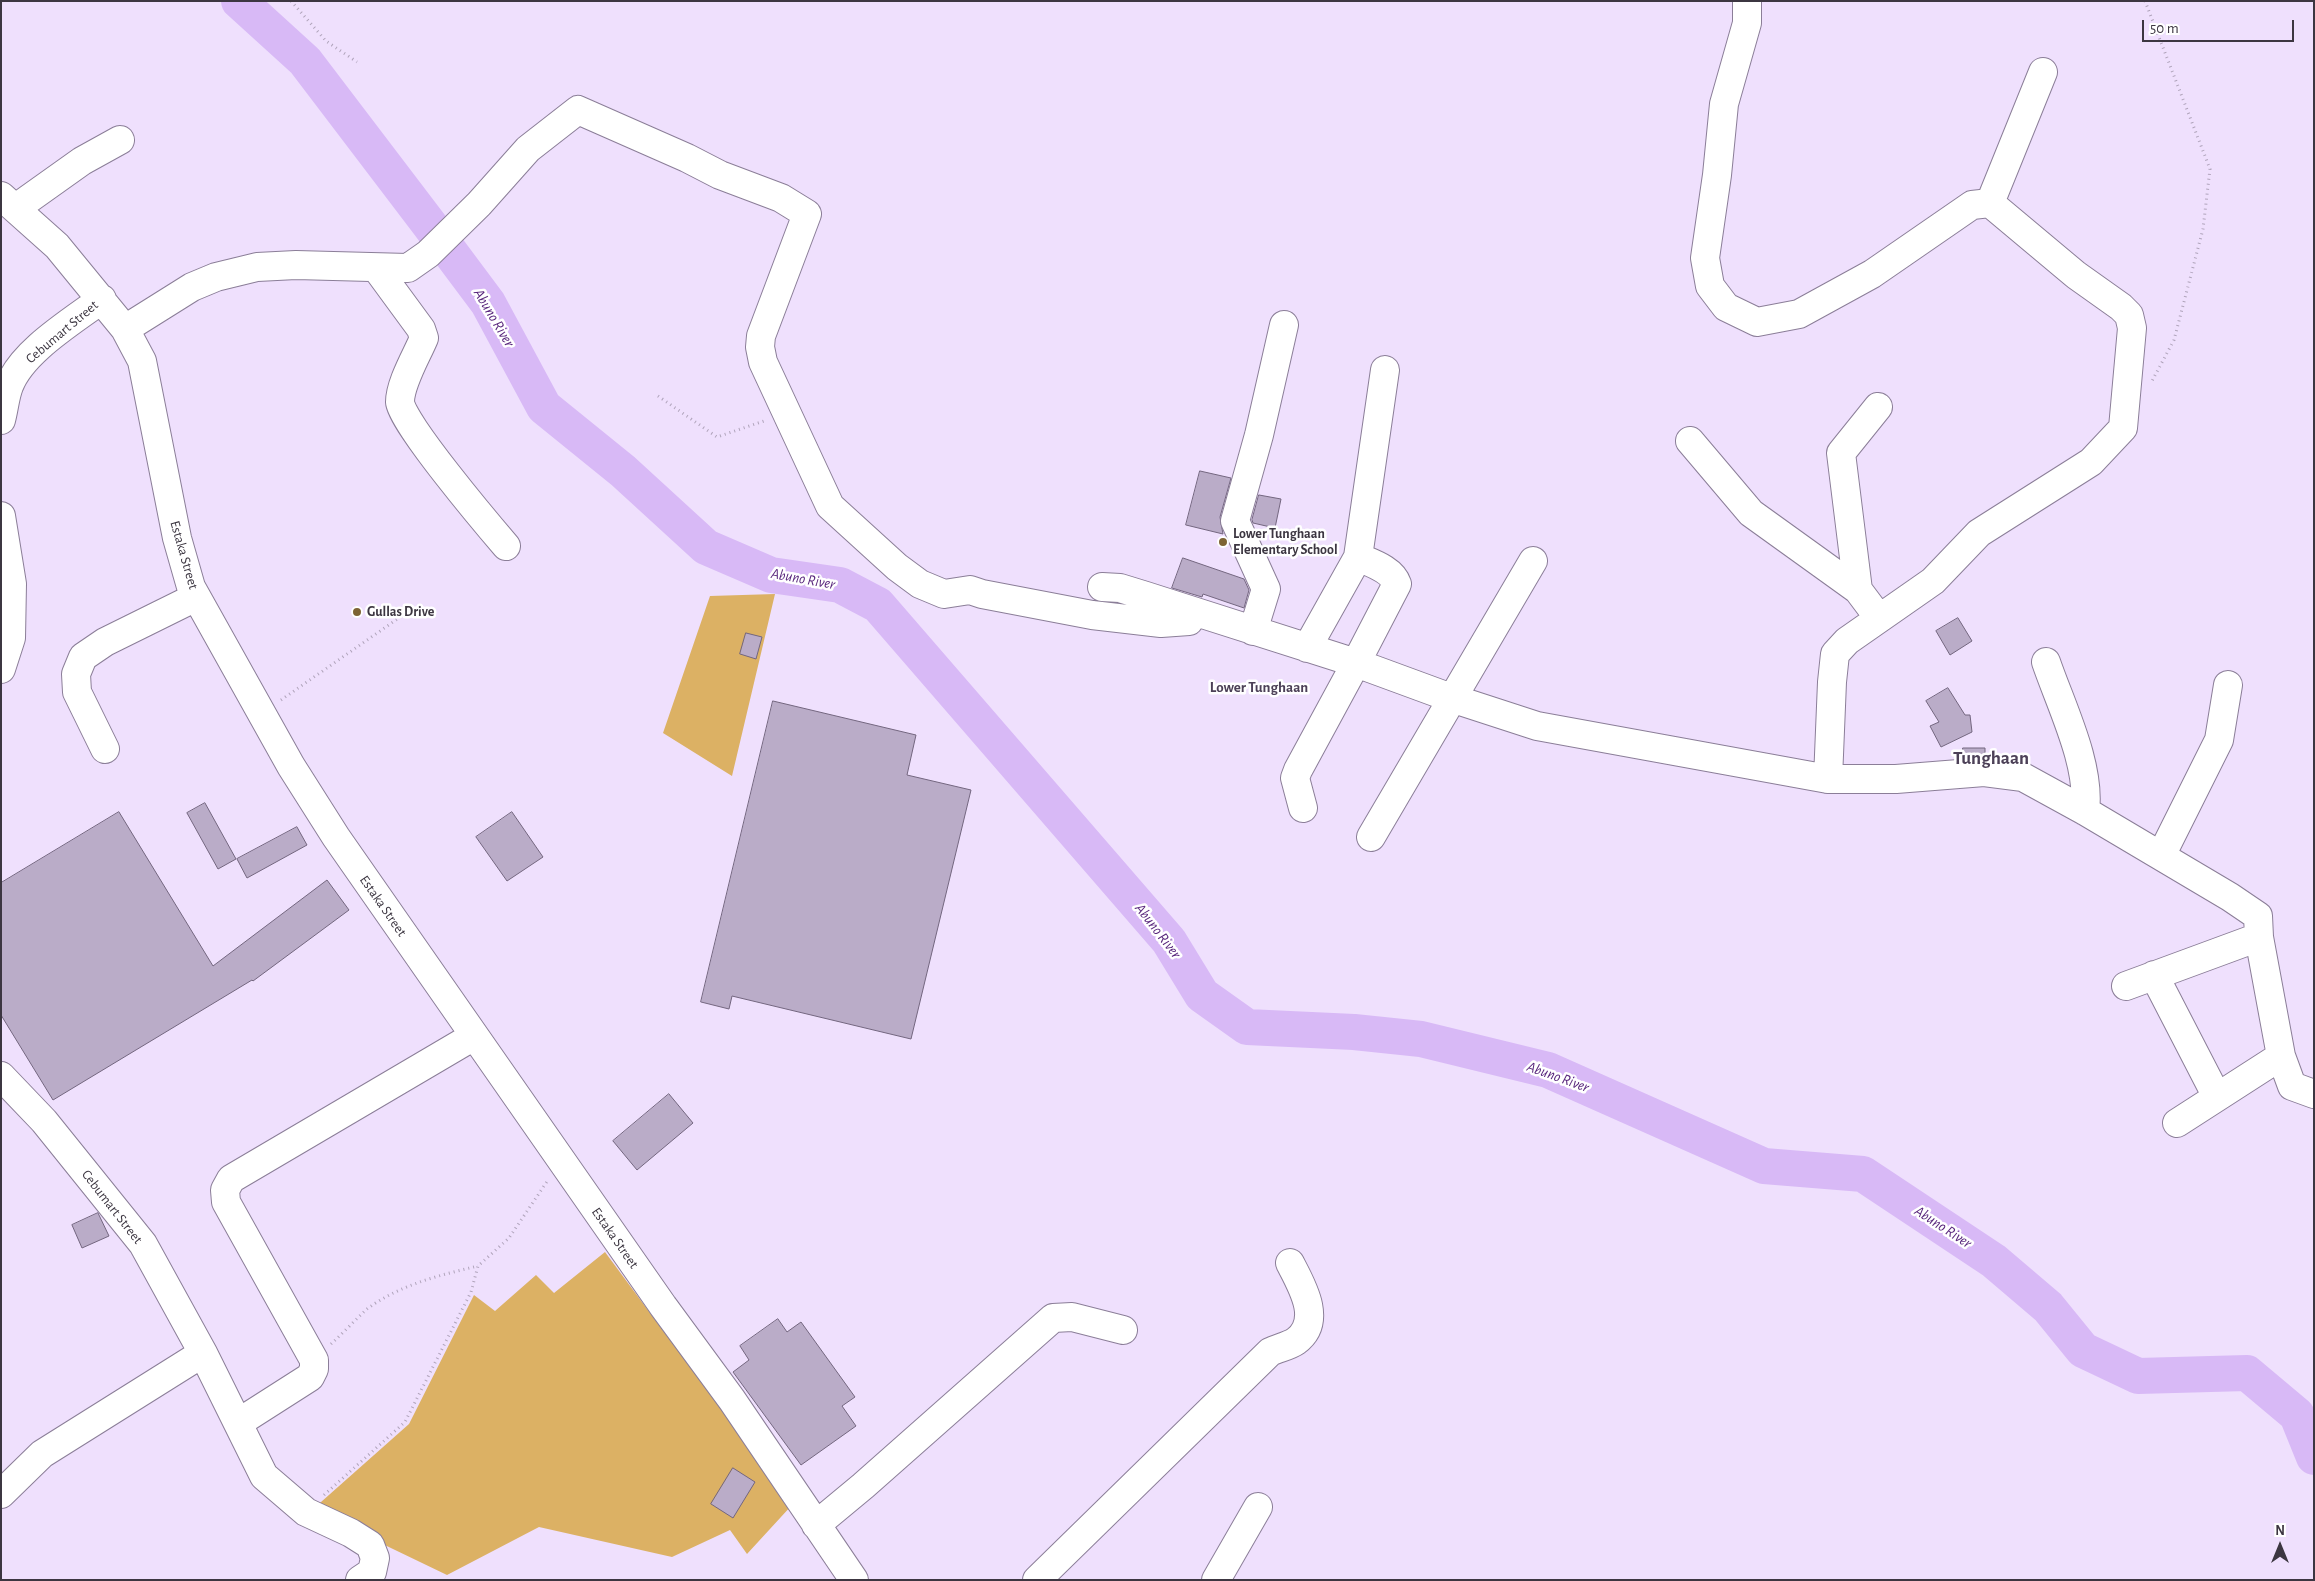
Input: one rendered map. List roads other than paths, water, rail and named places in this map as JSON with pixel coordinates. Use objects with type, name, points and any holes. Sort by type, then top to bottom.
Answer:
[{"type":"street","points":[[1746,1],[1748,23],[1724,104],[1717,176],[1705,258],[1710,286],[1726,307],[1757,322],[1799,314],[1872,274],[1972,206],[1990,203]]},
{"type":"street","points":[[1990,203],[2043,72]]},
{"type":"street","points":[[126,329],[192,287],[216,277],[257,266],[296,264],[408,268],[428,254],[479,204],[528,149],[578,110],[687,158],[720,176],[795,205],[806,214],[762,336],[760,348],[764,362],[830,506],[897,567],[920,584],[944,594],[970,590],[982,594],[1092,615],[1161,623],[1189,621],[1194,612]]},
{"type":"street","points":[[8,202],[120,140]]},
{"type":"street","name":"Estaka Street","points":[[8,202],[57,246],[126,329],[142,361],[177,538],[191,587],[261,713],[336,838],[561,1161],[732,1400],[816,1525],[848,1577]]},
{"type":"street","points":[[1828,779],[1835,654],[1847,641],[1933,581],[1979,533],[2091,462],[2123,428],[2132,328],[2129,315],[2040,247],[1990,203]]},
{"type":"street","points":[[377,268],[421,329],[424,338],[401,392],[400,405],[427,448],[506,546]]},
{"type":"street","name":"Cebumart Street","points":[[1,420],[9,385],[21,366],[39,347],[102,299]]},
{"type":"street","points":[[1254,631],[1266,589],[1235,521],[1260,436],[1284,325]]},
{"type":"street","points":[[1307,648],[1358,557],[1385,370]]},
{"type":"street","points":[[1858,590],[1841,453],[1878,408]]},
{"type":"street","points":[[1690,440],[1751,513],[1858,590],[1879,618]]},
{"type":"street","points":[[1,516],[12,584],[11,638],[1,669]]},
{"type":"street","points":[[1303,808],[1295,778],[1298,770],[1397,584],[1395,578],[1389,572],[1358,557]]},
{"type":"street","points":[[1371,837],[1454,699],[1533,561]]},
{"type":"street","points":[[1102,587],[1120,588],[1356,664],[1537,726],[1828,779],[1896,780],[1984,772],[2023,777],[2085,811],[2230,897],[2258,916],[2259,937],[2280,1056],[2292,1086],[2314,1094]]},
{"type":"street","points":[[105,749],[77,692],[76,674],[83,657],[105,642],[196,597]]},
{"type":"street","points":[[2046,662],[2084,768],[2087,795],[2085,811]]},
{"type":"street","points":[[2161,856],[2219,740],[2228,685]]},
{"type":"street","points":[[2126,986],[2259,937]]},
{"type":"street","points":[[2154,975],[2217,1097]]},
{"type":"street","points":[[238,1423],[310,1377],[314,1369],[314,1360],[226,1202],[225,1190],[231,1179],[474,1036]]},
{"type":"street","points":[[2177,1123],[2280,1056]]},
{"type":"street","name":"Cebumart Street","points":[[1,1076],[44,1121],[142,1244],[203,1353],[264,1476],[306,1512],[351,1533],[370,1545],[375,1558],[372,1572],[360,1580]]},
{"type":"street","points":[[1037,1580],[1270,1352],[1296,1341],[1308,1326],[1309,1310],[1304,1290],[1290,1263]]},
{"type":"street","points":[[816,1525],[863,1486],[1053,1318],[1072,1317],[1123,1330]]},
{"type":"street","points":[[1,1494],[42,1454],[203,1353]]},
{"type":"street","points":[[1216,1580],[1258,1507]]},
{"type":"waterway","name":"Abuno River","points":[[239,1],[305,61],[429,224],[488,303],[544,407],[623,471],[706,547],[771,575],[840,585],[878,605],[1169,941],[1202,995],[1247,1027],[1354,1032],[1421,1039],[1548,1070],[1764,1166],[1863,1174],[1994,1261],[2048,1307],[2083,1350],[2138,1376],[2247,1373],[2297,1415],[2314,1457]]},
{"type":"place","name":"Lower Tunghaan Elementary School","points":[[1223,542]]},
{"type":"place","name":"Gullas Drive","points":[[357,612]]},
{"type":"district","name":"Lower Tunghaan","points":[[1259,687]]},
{"type":"district","name":"Tunghaan","points":[[1991,758]]}]
